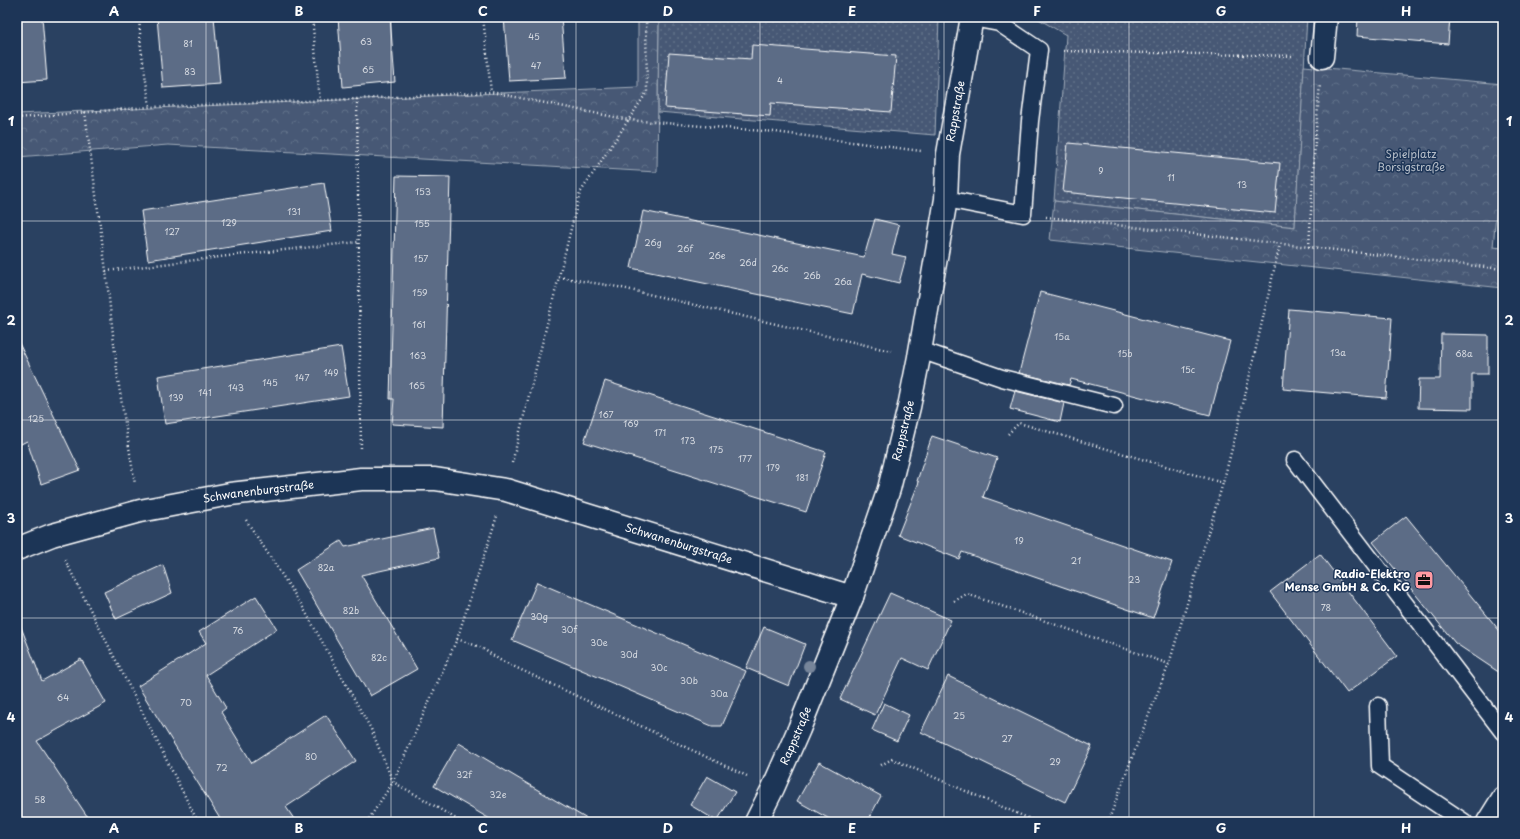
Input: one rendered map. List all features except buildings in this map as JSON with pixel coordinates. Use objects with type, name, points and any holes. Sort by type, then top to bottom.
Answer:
[{"type":"street","points":[[1322,57],[1326,17]]},
{"type":"street","name":"Rappstraße","points":[[756,822],[800,729],[852,597],[889,490],[909,407],[919,354],[946,199],[948,154],[972,18]]},
{"type":"street","name":"Schwanenburgstraße","points":[[17,549],[52,535],[140,511],[230,494],[361,479],[435,479],[506,490],[852,597]]},
{"type":"street","points":[[1488,822],[1503,798]]},
{"type":"lane","points":[[946,199],[1023,214],[1030,121],[1039,50],[1000,23],[972,18]]},
{"type":"lane","points":[[919,354],[1002,378],[1114,406]]},
{"type":"lane","points":[[1295,460],[1503,732]]},
{"type":"lane","points":[[1378,706],[1380,766],[1464,822]]},
{"type":"path","points":[[139,17],[141,48],[150,108]]},
{"type":"path","points":[[312,17],[320,101]]},
{"type":"path","points":[[483,17],[491,92]]},
{"type":"path","points":[[367,822],[393,782],[457,639],[506,490],[580,193],[647,92],[646,17]]},
{"type":"path","points":[[1039,50],[1322,57],[1315,141],[1309,247]]},
{"type":"path","points":[[17,118],[150,108],[491,92],[628,120],[775,132],[948,154]]},
{"type":"path","points":[[357,99],[361,479]]},
{"type":"path","points":[[85,112],[106,271],[118,380],[140,511]]},
{"type":"path","points":[[1023,214],[1503,269]]},
{"type":"path","points":[[106,271],[358,242]]},
{"type":"path","points":[[1108,822],[1169,664],[1223,483],[1238,426],[1280,244]]},
{"type":"path","points":[[559,277],[618,287],[919,354]]},
{"type":"path","points":[[1008,434],[1019,423],[1223,483]]},
{"type":"path","points":[[230,494],[301,604],[372,729],[393,782],[460,822]]},
{"type":"path","points":[[52,535],[198,822]]},
{"type":"path","points":[[954,601],[967,594],[1169,664]]},
{"type":"path","points":[[457,639],[480,647],[500,660],[773,788]]},
{"type":"path","points":[[881,765],[892,759],[1036,822]]},
{"type":"green space","points":[[638,17],[659,17],[657,172],[168,145],[17,157],[17,114],[638,87]]},
{"type":"green space","points":[[659,17],[939,17],[935,135],[658,112]]},
{"type":"green space","points":[[1035,17],[1307,17],[1295,227],[1054,201],[1066,35]]},
{"type":"green space","name":"Spielplatz Borsigstraße","points":[[1304,66],[1503,84],[1503,139],[1493,247],[1503,248],[1503,288],[1050,240],[1054,201],[1295,227]]},
{"type":"place","name":"Radio-Elektro Mense GmbH & Co. KG","points":[[1424,580]]}]
